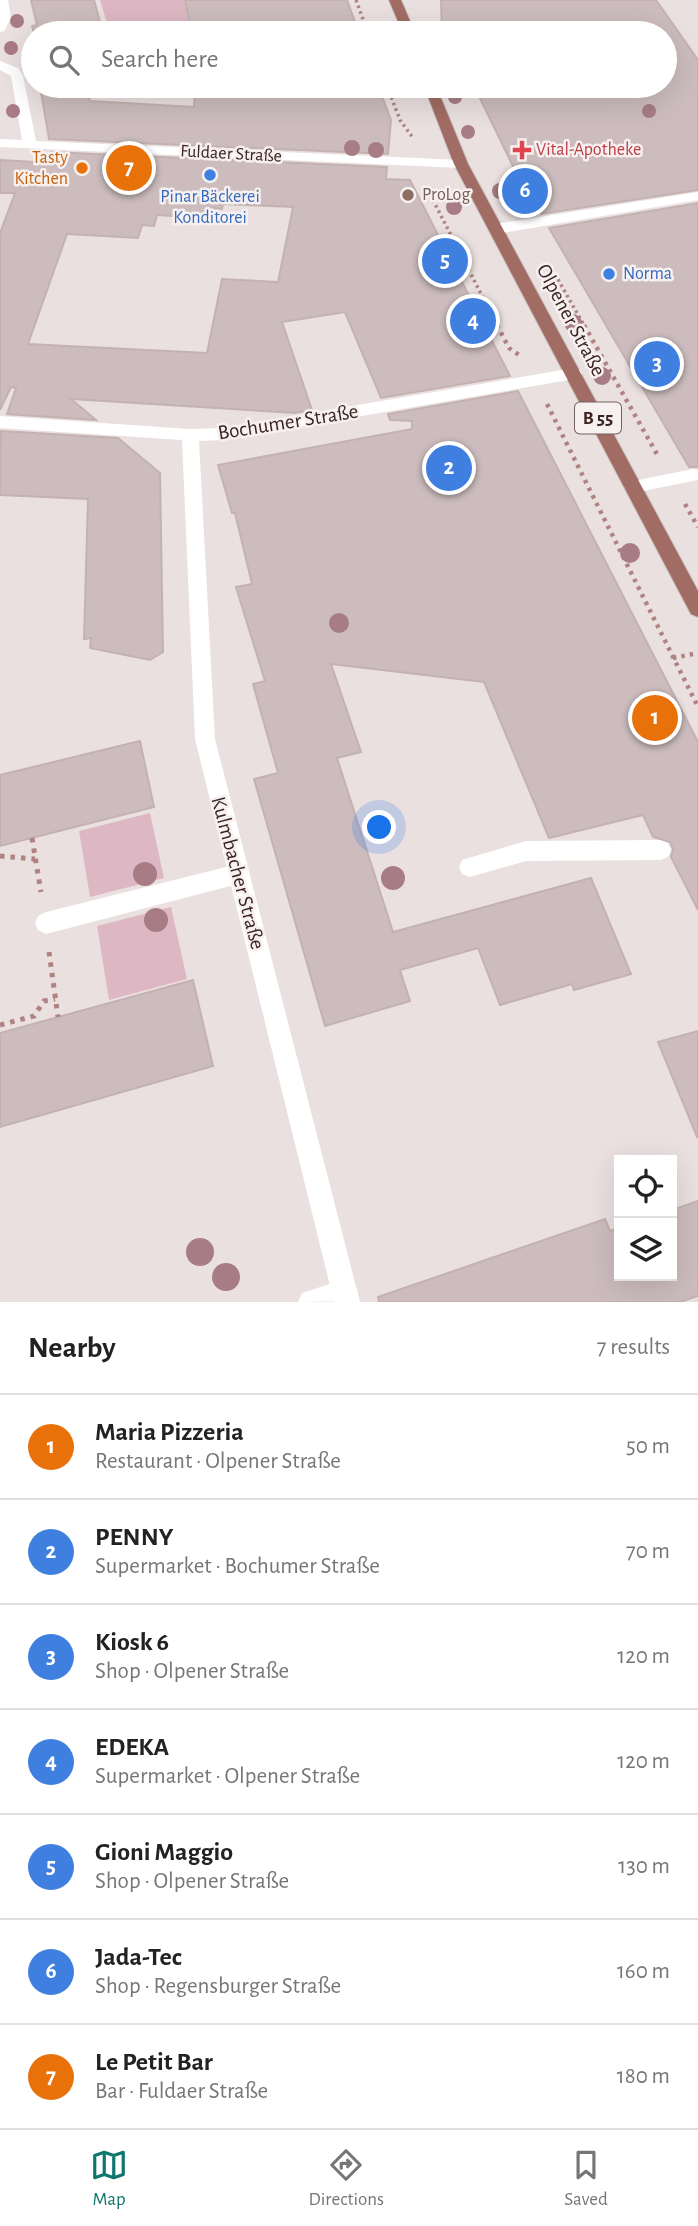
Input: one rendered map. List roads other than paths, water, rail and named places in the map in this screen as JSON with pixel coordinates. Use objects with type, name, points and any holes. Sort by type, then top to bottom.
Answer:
[{"type":"main road","points":[[395,0],[404,21]]},
{"type":"main road","name":"Olpener Straße","points":[[435,98],[461,164],[698,609]]},
{"type":"street","points":[[0,28],[5,18],[2,3]]},
{"type":"street","points":[[0,65],[17,76],[21,97]]},
{"type":"street","points":[[21,98],[30,145]]},
{"type":"street","name":"Fuldaer Straße","points":[[0,143],[461,164]]},
{"type":"street","points":[[496,229],[698,196]]},
{"type":"street","name":"Bochumer Straße","points":[[0,422],[190,435],[246,431],[574,374]]},
{"type":"street","name":"Kulmbacher Straße","points":[[190,435],[203,723],[212,772],[346,1297]]},
{"type":"street","points":[[633,487],[693,474]]},
{"type":"street","points":[[470,867],[526,851],[660,850]]},
{"type":"street","points":[[46,923],[238,874]]},
{"type":"street","points":[[311,1302],[346,1297]]},
{"type":"place","name":"Vital-Apotheke","points":[[522,150]]},
{"type":"place","name":"Tasty Kitchen","points":[[82,168]]},
{"type":"place","name":"Le Petit Bar","points":[[129,168]]},
{"type":"place","name":"Pinar Bäckerei Konditorei","points":[[210,175]]},
{"type":"place","name":"Jada-Tec","points":[[525,191]]},
{"type":"place","name":"ProLog","points":[[408,195]]},
{"type":"place","name":"Gioni Maggio","points":[[445,261]]},
{"type":"place","name":"Norma","points":[[609,274]]},
{"type":"place","name":"EDEKA","points":[[473,321]]},
{"type":"place","name":"Kiosk 6","points":[[657,364]]},
{"type":"place","name":"PENNY","points":[[449,468]]},
{"type":"place","name":"Maria Pizzeria","points":[[655,718]]}]
